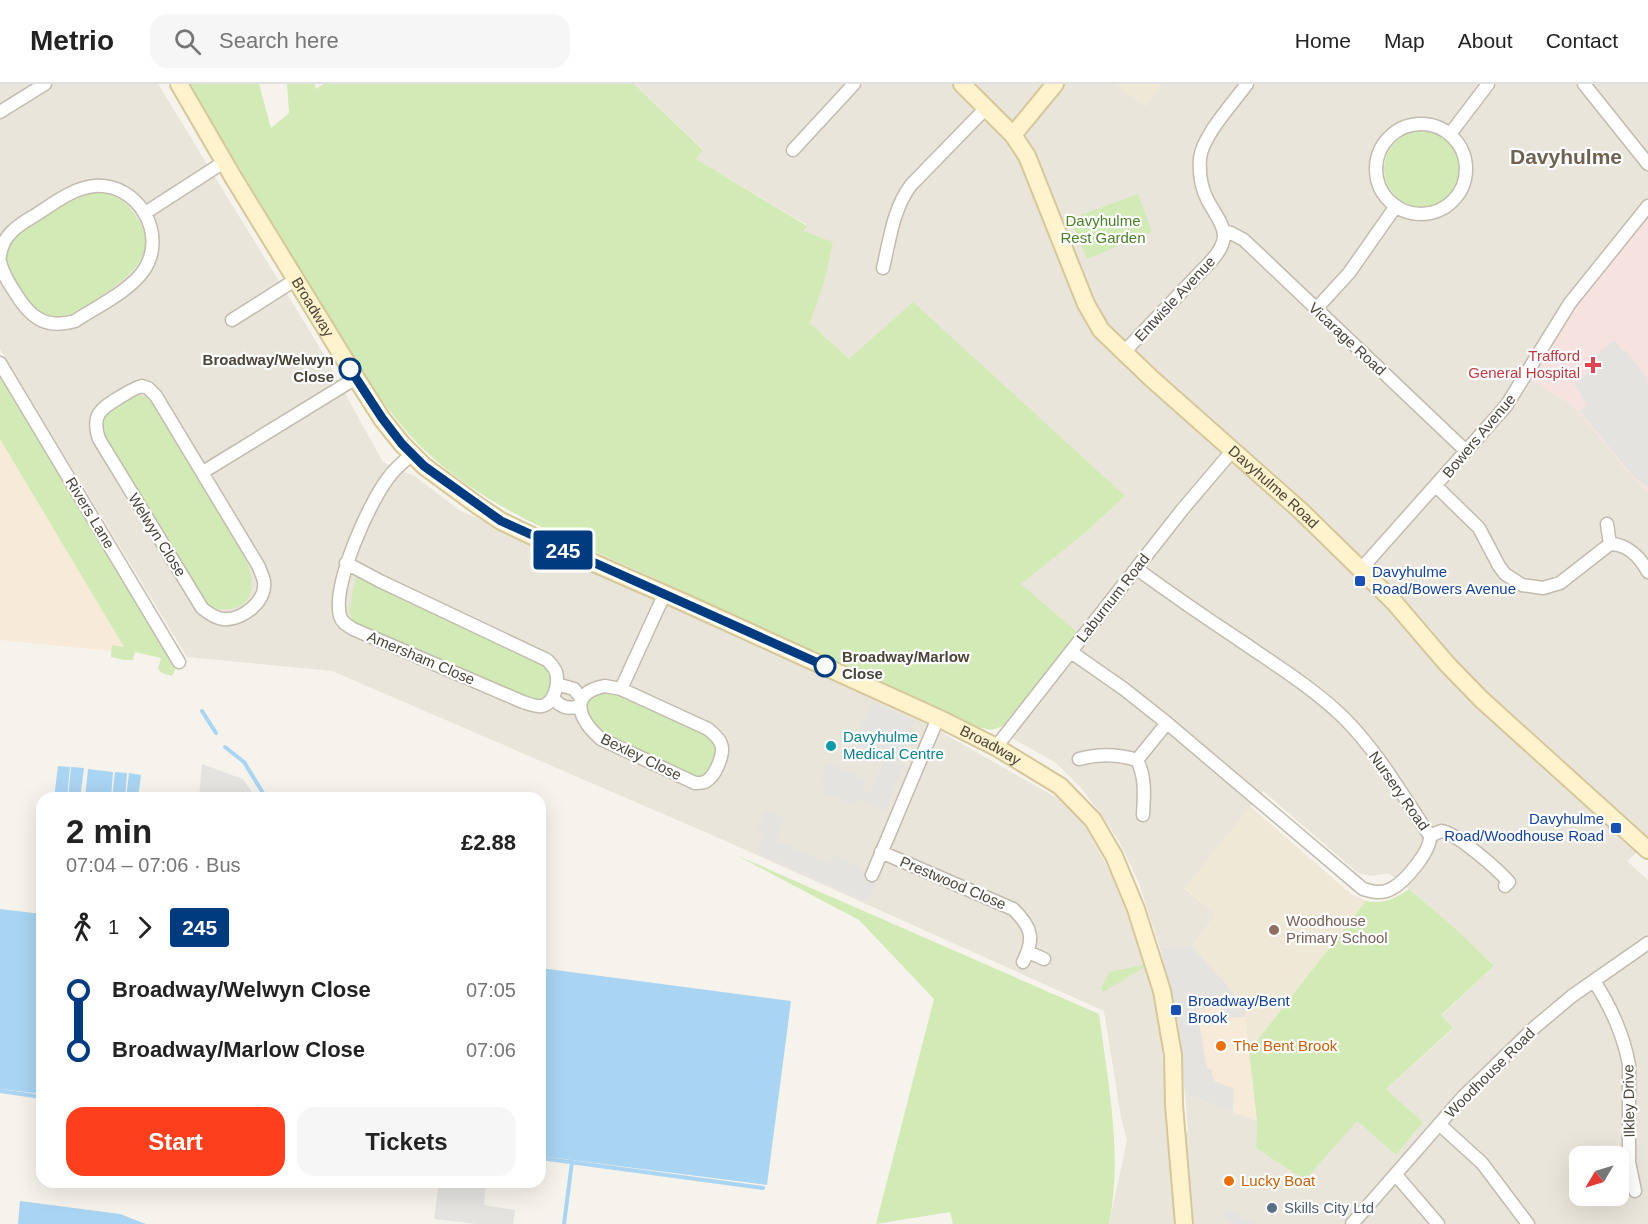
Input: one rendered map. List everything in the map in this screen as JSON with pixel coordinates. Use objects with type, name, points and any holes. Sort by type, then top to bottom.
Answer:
[{"type":"street","points":[[0,112],[45,84]]},
{"type":"street","name":"Broadway","points":[[179,84],[295,280],[382,418],[412,454],[433,473],[501,521],[530,536],[665,593],[938,718],[996,747],[1060,786],[1093,820],[1114,856],[1136,909],[1157,971],[1169,1024],[1184,1224]]},
{"type":"street","points":[[793,150],[854,84]]},
{"type":"street","name":"Davyhulme Road","points":[[962,84],[1013,135],[1033,167],[1092,317],[1101,330],[1301,511],[1394,602],[1475,693],[1648,850]]},
{"type":"street","points":[[1013,135],[1055,84]]},
{"type":"street","points":[[1225,232],[1223,224],[1206,197],[1202,184],[1200,155],[1216,127],[1247,84]]},
{"type":"street","points":[[1450,134],[1488,84]]},
{"type":"street","points":[[1584,84],[1646,162]]},
{"type":"street","points":[[883,268],[902,197],[986,108]]},
{"type":"street","points":[[1413,124],[1432,126],[1450,134],[1460,146],[1465,160],[1466,175],[1461,190],[1452,202],[1439,210],[1425,214],[1409,212],[1396,206],[1379,186],[1376,172],[1377,159],[1390,136],[1413,124]]},
{"type":"street","points":[[145,213],[224,162]]},
{"type":"street","points":[[0,256],[1,246],[19,225],[84,188],[108,187],[121,192],[145,213],[152,226],[154,242],[151,257],[145,269],[128,287],[75,321],[64,324],[37,319],[29,313],[2,272],[0,261]]},
{"type":"street","points":[[1316,309],[1349,273],[1396,206]]},
{"type":"street","name":"Bowers Avenue","points":[[1361,569],[1512,399],[1570,303],[1648,206]]},
{"type":"street","name":"Vicarage Road","points":[[1225,232],[1231,232],[1244,240],[1466,451]]},
{"type":"street","name":"Entwisle Avenue","points":[[1124,352],[1219,252],[1225,232]]},
{"type":"street","points":[[232,320],[295,280]]},
{"type":"street","name":"Rivers Lane","points":[[0,363],[179,662]]},
{"type":"street","points":[[203,471],[356,378]]},
{"type":"street","name":"Welwyn Close","points":[[142,386],[148,388],[156,396],[203,471],[259,567],[264,583],[261,596],[253,607],[242,616],[231,619],[221,619],[202,608],[99,439],[95,427],[96,418],[102,409],[135,388],[142,386]]},
{"type":"street","name":"Laburnum Road","points":[[996,747],[1182,510],[1233,450]]},
{"type":"street","name":"Amersham Close","points":[[412,454],[390,475],[381,489],[346,563],[339,608],[345,624],[523,702],[540,706],[546,704],[560,685],[570,687]]},
{"type":"street","points":[[1436,486],[1479,528],[1505,574],[1522,585],[1543,588],[1560,583],[1610,544],[1621,546],[1638,556],[1648,572]]},
{"type":"street","points":[[1607,524],[1610,544]]},
{"type":"street","points":[[346,563],[547,660],[556,672],[555,692]]},
{"type":"street","name":"Nursery Road","points":[[1071,652],[1167,723],[1363,889],[1372,892],[1390,890],[1398,885],[1425,854],[1430,836],[1380,762],[1344,718],[1293,676],[1137,569]]},
{"type":"street","points":[[621,689],[665,593]]},
{"type":"street","name":"Bexley Close","points":[[555,692],[556,702],[563,707],[570,708],[580,702],[589,690],[597,687],[621,689],[708,729],[721,744],[722,754],[710,779],[695,783],[601,739],[589,729],[583,719],[580,702],[570,687]]},
{"type":"street","name":"Prestwood Close","points":[[872,875],[938,718]]},
{"type":"street","points":[[1137,760],[1167,723]]},
{"type":"street","points":[[1079,759],[1095,755],[1126,756],[1137,760],[1142,771],[1145,791],[1143,815]]},
{"type":"street","points":[[1430,836],[1441,831],[1451,834],[1495,868],[1509,882],[1504,886]]},
{"type":"street","name":"Prestwood Close","points":[[881,852],[1013,909],[1029,929],[1031,941],[1026,957],[1044,959]]},
{"type":"street","name":"Woodhouse Road","points":[[1352,1224],[1439,1124],[1479,1081],[1535,1027],[1572,996],[1648,943]]},
{"type":"street","name":"Ilkley Drive","points":[[1594,981],[1605,1000],[1628,1054],[1629,1162],[1635,1191]]},
{"type":"street","points":[[1439,1124],[1482,1163],[1528,1224]]},
{"type":"street","points":[[1396,1175],[1438,1224]]},
{"type":"shaded area","points":[[0,84],[158,84],[317,343],[383,462],[416,477],[459,510],[808,665],[913,716],[1064,802],[1084,823],[1109,870],[1133,929],[1151,983],[1161,1036],[1168,1133],[1188,1132],[1185,1094],[1257,1121],[1256,1149],[1357,1121],[1396,1155],[1423,1122],[1386,1089],[1453,1029],[1441,1016],[1494,966],[1456,929],[1388,873],[1371,876],[1358,873],[1263,791],[1185,889],[1216,914],[1192,946],[1160,948],[1139,883],[1120,843],[1101,814],[1081,788],[1056,763],[1012,738],[1088,642],[1020,584],[1086,532],[1125,496],[849,359],[810,323],[824,283],[802,231],[807,225],[696,159],[703,149],[634,84],[1116,84],[1146,106],[1162,84],[1648,84],[1648,217],[1567,315],[1531,380],[1573,405],[1626,470],[1648,493],[1648,843],[1627,861],[1648,880],[1648,1224],[1109,1224],[1127,1140],[1121,1117],[1104,1011],[728,842],[332,671],[187,657],[0,349]],"holes":[[[1396,141],[1395,197],[1384,175],[1384,162],[1388,151]],[[116,196],[137,217],[144,253],[139,264],[132,273],[72,316],[54,316]]]},
{"type":"shaded area","points":[[1116,84],[1162,84],[1146,106]]},
{"type":"shaded area","name":"Trafford General Hospital","points":[[1648,217],[1648,493],[1626,470],[1573,405],[1531,380],[1567,315]]},
{"type":"shaded area","points":[[1614,340],[1648,379],[1646,382],[1648,384],[1648,488],[1632,475],[1580,411],[1587,405],[1574,384],[1593,369],[1593,357]]},
{"type":"shaded area","points":[[0,439],[124,647],[113,645],[112,651],[0,640]]},
{"type":"shaded area","points":[[872,702],[915,721],[911,729],[919,733],[913,747],[904,744],[896,763],[904,767],[885,811],[856,798],[853,805],[823,792],[826,783],[820,780],[828,763],[866,780],[862,789],[870,793],[884,761],[858,749],[862,741],[858,733]]},
{"type":"shaded area","points":[[202,764],[243,779],[252,792],[199,792]]},
{"type":"shaded area","name":"Woodhouse Primary School","points":[[1250,806],[1351,894],[1366,901],[1249,1051],[1244,1005],[1192,946],[1216,914],[1185,888]]},
{"type":"shaded area","points":[[766,810],[785,819],[776,840],[829,864],[833,855],[862,868],[861,871],[878,879],[867,902],[756,853],[764,833],[757,830]]},
{"type":"shaded area","points":[[1192,946],[1244,1005],[1257,1121],[1185,1094],[1179,1029],[1160,948]]},
{"type":"shaded area","points":[[1192,946],[1244,1005],[1246,1017],[1225,1018],[1222,1006],[1197,1010],[1207,1069],[1211,1069],[1214,1081],[1234,1089],[1233,1112],[1185,1094],[1179,1029],[1160,948]]},
{"type":"shaded area","points":[[438,1188],[485,1188],[484,1205],[515,1210],[513,1224],[477,1224],[434,1219]]},
{"type":"shaded area","points":[[1222,1206],[1255,1224],[1236,1224],[1225,1218]]},
{"type":"green space","points":[[189,84],[259,84],[271,128],[289,113],[287,84],[315,84],[316,89],[323,84],[634,84],[703,150],[696,159],[807,226],[803,231],[833,242],[824,283],[810,323],[849,359],[913,302],[1125,496],[1086,532],[1021,584],[1078,633],[1003,726],[992,730],[976,727],[547,530],[486,497],[458,478],[420,446],[380,397],[353,358]]},
{"type":"green space","points":[[1422,131],[1436,134],[1449,142],[1457,155],[1460,169],[1457,183],[1449,196],[1436,204],[1422,207],[1408,204],[1395,196],[1387,183],[1384,169],[1387,155],[1395,142],[1408,134]]},
{"type":"green space","points":[[97,192],[112,195],[120,200],[141,224],[145,236],[142,258],[116,286],[76,312],[52,316],[38,311],[27,301],[10,271],[5,258],[6,249],[21,232],[47,214]]},
{"type":"green space","name":"Davyhulme Rest Garden","points":[[1138,194],[1152,232],[1087,259],[1070,219]]},
{"type":"green space","points":[[0,374],[172,661],[175,670],[172,676],[158,669],[161,658],[135,652],[133,660],[111,657],[112,645],[124,647],[0,439]]},
{"type":"green space","points":[[137,394],[146,397],[152,403],[247,561],[252,583],[251,592],[242,605],[224,609],[211,608],[202,599],[103,434],[101,420],[106,413]]},
{"type":"green space","points":[[356,575],[543,663],[551,672],[550,695],[539,703],[354,624],[349,612]]},
{"type":"green space","points":[[602,691],[615,692],[707,735],[716,749],[714,759],[708,769],[697,778],[606,738],[586,715],[590,700]]},
{"type":"green space","points":[[736,855],[1099,1014],[1113,1119],[1115,1172],[1109,1224],[953,1224],[950,1212],[876,1224],[934,999],[859,920]]},
{"type":"green space","points":[[1409,889],[1456,929],[1494,966],[1441,1015],[1453,1028],[1386,1089],[1423,1122],[1396,1155],[1357,1121],[1305,1180],[1256,1148],[1257,1121],[1249,1051],[1366,901],[1389,900]]},
{"type":"green space","points":[[1144,965],[1145,967],[1103,992],[1101,989],[1109,972]]},
{"type":"water","points":[[58,766],[70,767],[68,792],[55,792]]},
{"type":"water","points":[[71,767],[84,768],[81,792],[69,792]]},
{"type":"water","points":[[88,769],[113,772],[111,792],[86,792]]},
{"type":"water","points":[[115,772],[127,773],[125,792],[113,792]]},
{"type":"water","points":[[129,773],[141,775],[139,792],[127,792]]},
{"type":"water","points":[[0,909],[36,913],[36,1093],[0,1089]]},
{"type":"water","points":[[546,969],[791,1001],[767,1185],[546,1157]]},
{"type":"water","points":[[20,1201],[120,1214],[146,1224],[18,1224]]},
{"type":"waterway","points":[[202,711],[216,733]]},
{"type":"waterway","points":[[225,747],[244,762],[262,792]]},
{"type":"waterway","points":[[0,1091],[36,1096]]},
{"type":"waterway","points":[[546,1159],[763,1188]]},
{"type":"waterway","points":[[564,1224],[572,1162]]},
{"type":"bus line","name":"245","points":[[350,369],[402,444],[424,466],[501,521],[530,536],[665,593],[825,666]]},
{"type":"place","name":"Trafford General Hospital","points":[[1593,365]]},
{"type":"place","name":"Broadway/Welwyn Close","points":[[350,369]]},
{"type":"place","name":"Davyhulme Road/Bowers Avenue","points":[[1360,581]]},
{"type":"place","name":"Broadway/Marlow Close","points":[[825,666]]},
{"type":"place","name":"Davyhulme Medical Centre","points":[[831,746]]},
{"type":"place","name":"Davyhulme Road/Woodhouse Road","points":[[1616,828]]},
{"type":"place","name":"Woodhouse Primary School","points":[[1274,930]]},
{"type":"place","name":"Broadway/Bent Brook","points":[[1176,1010]]},
{"type":"place","name":"The Bent Brook","points":[[1221,1046]]},
{"type":"place","name":"Lucky Boat","points":[[1229,1181]]},
{"type":"place","name":"Skills City Ltd","points":[[1272,1208]]},
{"type":"district","name":"Davyhulme","points":[[1566,157]]}]
